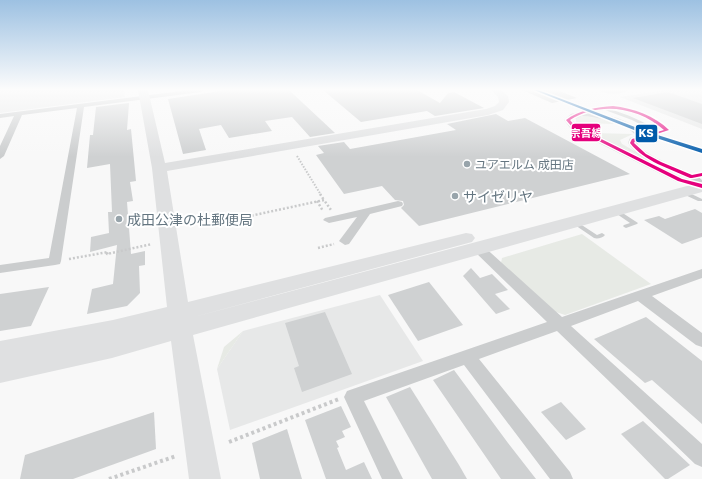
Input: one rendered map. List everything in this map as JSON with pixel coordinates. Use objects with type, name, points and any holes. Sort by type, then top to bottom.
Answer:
[{"type":"street","points":[[0,116],[30,112]]},
{"type":"street","points":[[0,269],[55,261],[80,112]]},
{"type":"street","points":[[148,112],[159,168],[170,241],[179,320],[205,479]]},
{"type":"street","points":[[159,168],[486,112]]},
{"type":"street","points":[[0,156],[19,114]]},
{"type":"street","points":[[582,114],[603,116],[635,130],[641,135],[640,138],[634,140],[632,143],[638,150],[695,185],[569,123],[570,117],[582,114]]},
{"type":"street","points":[[0,351],[113,329],[179,320],[345,284],[615,210],[695,185]]},
{"type":"street","points":[[0,372],[112,348],[179,320],[469,237],[695,185]]},
{"type":"street","points":[[332,218],[398,204]]},
{"type":"street","points":[[344,241],[366,212]]},
{"type":"street","points":[[477,247],[702,456]]},
{"type":"street","points":[[393,479],[353,397],[702,273]]},
{"type":"street","points":[[640,295],[702,341]]},
{"type":"street","points":[[467,356],[563,479]]},
{"type":"lane","points":[[582,114],[590,112]]},
{"type":"lane","points":[[599,112],[651,135]]},
{"type":"lane","points":[[611,112],[647,126],[658,133]]},
{"type":"lane","points":[[631,112],[666,128],[666,131],[640,138]]},
{"type":"lane","points":[[615,210],[635,223],[626,226]]},
{"type":"lane","points":[[573,221],[596,237],[602,235]]},
{"type":"path","points":[[295,153],[324,200],[332,218]]},
{"type":"path","points":[[236,219],[324,200]]},
{"type":"path","points":[[55,261],[108,252],[107,254],[152,244]]},
{"type":"path","points":[[229,442],[282,422],[302,411],[343,397],[353,397]]},
{"type":"path","points":[[109,479],[176,456]]},
{"type":"shaded area","points":[[659,112],[702,112],[702,129]]},
{"type":"shaded area","points":[[583,116],[605,119],[615,124],[576,123],[576,118]]},
{"type":"shaded area","points":[[593,133],[633,134],[620,140],[622,144],[663,167]]},
{"type":"shaded area","points":[[582,234],[651,284],[565,315],[556,312],[501,263],[502,258]]},
{"type":"shaded area","points":[[380,295],[423,361],[230,430],[217,369],[243,331]]},
{"type":"shaded area","points":[[243,331],[217,369],[224,347]]},
{"type":"building","points":[[95,112],[128,112],[127,130],[131,129],[136,181],[130,182],[133,201],[127,202],[131,254],[145,251],[145,265],[139,266],[140,293],[127,306],[87,314],[92,289],[113,284],[117,245],[90,252],[91,237],[109,233],[108,212],[112,212],[110,164],[87,168],[90,135],[93,135]]},
{"type":"building","points":[[172,112],[313,112],[335,133],[310,137],[292,117],[265,121],[272,131],[229,138],[221,125],[199,129],[206,150],[183,154]]},
{"type":"building","points":[[350,112],[419,112],[361,122]]},
{"type":"building","points":[[429,112],[457,112],[435,116]]},
{"type":"building","points":[[671,112],[702,112],[702,124]]},
{"type":"building","name":"ユアエルム 成田店","points":[[496,114],[508,121],[525,118],[630,174],[419,226],[401,208],[404,205],[403,201],[395,200],[382,186],[344,194],[316,155],[324,153],[318,146],[344,142],[350,149],[456,130],[447,124]]},
{"type":"building","points":[[695,209],[702,213],[702,237],[682,244],[644,220],[659,216],[665,219]]},
{"type":"building","points":[[471,268],[480,278],[492,274],[508,290],[495,294],[510,309],[496,314],[463,276]]},
{"type":"building","points":[[429,282],[463,325],[418,341],[388,295]]},
{"type":"building","points":[[49,287],[31,326],[0,331],[0,294]]},
{"type":"building","points":[[325,312],[352,374],[302,392],[294,368],[299,366],[285,323]]},
{"type":"building","points":[[646,317],[702,361],[702,424],[652,380],[645,383],[594,339]]},
{"type":"building","points":[[454,370],[536,479],[501,479],[433,380]]},
{"type":"building","points":[[410,387],[467,479],[432,479],[386,397]]},
{"type":"building","points":[[561,402],[586,429],[566,440],[541,412]]},
{"type":"building","points":[[341,406],[351,427],[342,431],[345,437],[336,441],[339,447],[337,448],[346,470],[364,462],[372,479],[326,479],[305,420]]},
{"type":"building","points":[[154,412],[156,449],[73,479],[20,479],[25,455]]},
{"type":"building","points":[[643,421],[690,465],[668,479],[665,479],[621,434]]},
{"type":"building","points":[[287,429],[302,479],[260,479],[252,443]]},
{"type":"transit line","name":"宗吾線","points":[[584,112],[568,120],[574,127],[680,180],[702,186]]},
{"type":"transit line","name":"KS","points":[[593,112],[646,133],[702,151]]},
{"type":"transit line","name":"宗吾線","points":[[636,112],[657,122],[667,130],[633,140],[632,143],[644,155],[692,177],[702,174]]},
{"type":"place","name":"ユアエルム 成田店","points":[[467,164]]},
{"type":"place","name":"サイゼリヤ","points":[[455,196]]},
{"type":"place","name":"成田公津の杜郵便局","points":[[119,219]]}]
